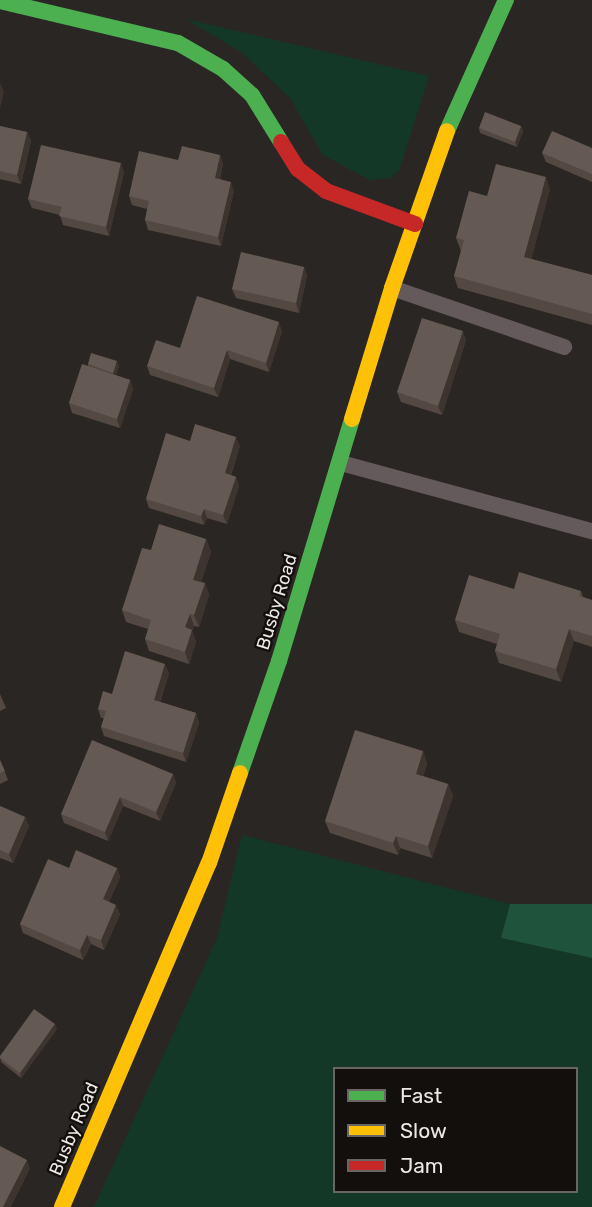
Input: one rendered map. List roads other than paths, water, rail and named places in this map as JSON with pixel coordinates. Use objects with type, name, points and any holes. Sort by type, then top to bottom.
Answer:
[{"type":"main road","name":"Busby Road","points":[[62,1207],[209,863],[279,661],[392,288],[453,115],[506,0]]},
{"type":"main road","points":[[0,1],[178,43],[223,69],[252,95],[298,169],[326,191],[415,224]]},
{"type":"lane","points":[[392,288],[564,347]]},
{"type":"lane","points":[[341,463],[592,531]]}]
